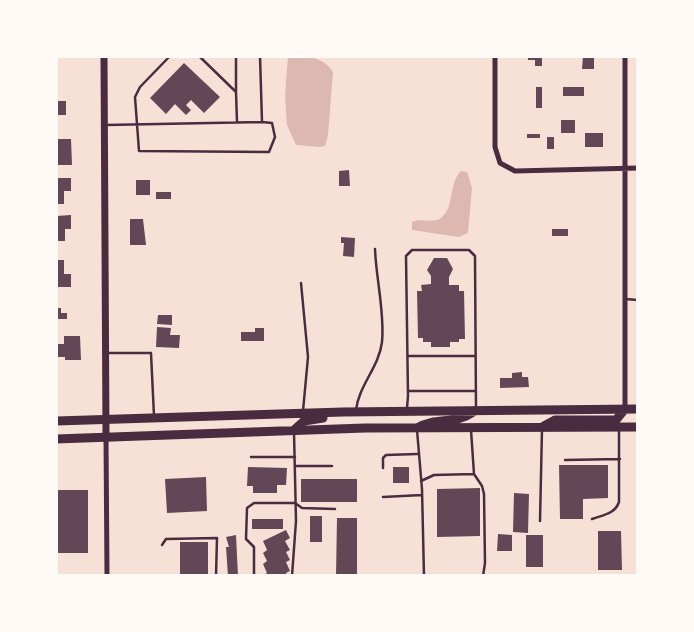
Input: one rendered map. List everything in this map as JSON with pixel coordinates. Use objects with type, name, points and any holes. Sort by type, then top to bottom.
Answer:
[{"type":"main road","points":[[542,428],[555,420],[616,420],[625,409]]},
{"type":"main road","points":[[56,422],[356,411],[638,409]]},
{"type":"main road","points":[[417,428],[428,421],[456,421],[476,410]]},
{"type":"main road","points":[[294,430],[304,421],[351,416],[356,411]]},
{"type":"main road","points":[[56,438],[294,430],[638,427]]},
{"type":"street","points":[[104,56],[107,576]]},
{"type":"street","points":[[495,56],[495,147],[500,162],[515,170],[638,168]]},
{"type":"street","points":[[625,56],[625,409]]},
{"type":"lane","points":[[104,125],[136,124],[237,122],[272,123],[275,137],[269,152],[139,151],[136,124],[135,97],[140,88],[170,56]]},
{"type":"lane","points":[[199,56],[236,92]]},
{"type":"lane","points":[[236,56],[237,122]]},
{"type":"lane","points":[[260,56],[262,122]]},
{"type":"lane","points":[[356,411],[358,397],[376,361],[382,342],[375,249]]},
{"type":"lane","points":[[407,411],[406,256],[412,250],[469,250],[475,256],[476,410]]},
{"type":"lane","points":[[301,283],[308,356],[302,413]]},
{"type":"lane","points":[[625,299],[638,300]]},
{"type":"lane","points":[[105,353],[152,352],[154,418]]},
{"type":"lane","points":[[408,356],[475,356]]},
{"type":"lane","points":[[408,391],[475,391]]},
{"type":"lane","points":[[592,519],[617,509],[619,502],[619,427]]},
{"type":"lane","points":[[417,428],[417,454],[422,496],[424,576]]},
{"type":"lane","points":[[471,428],[474,474],[482,486],[484,494],[485,563],[483,576]]},
{"type":"lane","points":[[540,521],[542,428]]},
{"type":"lane","points":[[292,576],[295,503],[294,430]]},
{"type":"lane","points":[[383,468],[383,458],[386,455],[417,454]]},
{"type":"lane","points":[[251,457],[295,457]]},
{"type":"lane","points":[[565,460],[620,459]]},
{"type":"lane","points":[[295,466],[332,466]]},
{"type":"lane","points":[[421,481],[434,475],[474,474]]},
{"type":"lane","points":[[383,497],[422,496]]},
{"type":"lane","points":[[254,576],[254,547],[246,539],[247,508],[254,503],[295,503],[302,508],[334,509]]},
{"type":"lane","points":[[162,545],[166,539],[216,538],[216,576]]},
{"type":"shaded area","points":[[288,56],[314,58],[324,63],[333,72],[328,135],[325,146],[296,145],[287,125],[285,96]]},
{"type":"shaded area","points":[[461,171],[467,172],[472,188],[468,233],[459,237],[412,230],[412,222],[419,220],[431,221],[442,217],[449,207],[454,182]]},
{"type":"building","points":[[528,56],[542,56],[542,66],[535,66],[535,60],[528,60]]},
{"type":"building","points":[[583,56],[594,56],[594,69],[582,69]]},
{"type":"building","points":[[184,63],[220,97],[204,113],[191,100],[186,105],[191,110],[186,115],[175,104],[166,114],[150,98]]},
{"type":"building","points":[[536,87],[542,87],[542,108],[536,108]]},
{"type":"building","points":[[563,87],[584,87],[584,96],[563,96]]},
{"type":"building","points":[[56,101],[66,101],[66,115],[56,115]]},
{"type":"building","points":[[561,120],[575,120],[575,133],[561,133]]},
{"type":"building","points":[[585,133],[603,133],[603,147],[585,147]]},
{"type":"building","points":[[527,134],[540,134],[540,138],[527,138]]},
{"type":"building","points":[[547,137],[554,137],[554,149],[547,149]]},
{"type":"building","points":[[56,139],[71,139],[72,165],[56,165]]},
{"type":"building","points":[[349,170],[350,186],[339,186],[339,171]]},
{"type":"building","points":[[56,178],[71,178],[71,191],[64,191],[64,204],[56,204]]},
{"type":"building","points":[[136,180],[150,180],[150,195],[136,195]]},
{"type":"building","points":[[156,192],[171,192],[171,199],[156,199]]},
{"type":"building","points":[[71,215],[71,229],[65,229],[65,241],[56,241],[56,216]]},
{"type":"building","points":[[130,219],[143,219],[146,245],[130,245]]},
{"type":"building","points":[[552,229],[568,229],[568,236],[552,236]]},
{"type":"building","points":[[341,237],[355,238],[354,257],[343,256],[344,243],[341,243]]},
{"type":"building","points":[[434,258],[447,258],[453,269],[449,277],[449,285],[459,285],[459,291],[464,291],[465,339],[459,339],[459,342],[450,342],[450,347],[431,347],[431,342],[423,342],[423,338],[418,338],[417,291],[422,291],[421,285],[431,284],[431,276],[427,270]]},
{"type":"building","points":[[56,260],[64,260],[64,274],[71,274],[71,287],[56,287]]},
{"type":"building","points":[[56,308],[61,308],[61,313],[67,313],[67,319],[56,319]]},
{"type":"building","points":[[158,315],[172,315],[172,325],[157,324]]},
{"type":"building","points":[[157,327],[171,328],[170,335],[180,335],[179,348],[156,347]]},
{"type":"building","points":[[255,328],[264,328],[264,341],[241,341],[241,332],[255,332]]},
{"type":"building","points":[[64,336],[80,336],[81,360],[65,360],[65,357],[58,357],[58,344],[64,344]]},
{"type":"building","points":[[522,372],[522,377],[528,377],[529,387],[500,388],[500,378],[512,378],[512,373]]},
{"type":"building","points":[[559,465],[608,465],[608,498],[583,499],[583,519],[560,519]]},
{"type":"building","points":[[248,467],[287,468],[286,485],[277,485],[277,493],[253,493],[253,486],[247,486]]},
{"type":"building","points":[[393,467],[409,467],[409,483],[393,483]]},
{"type":"building","points":[[206,477],[207,511],[167,513],[165,479]]},
{"type":"building","points":[[301,479],[357,479],[357,502],[301,502]]},
{"type":"building","points":[[480,488],[480,536],[437,537],[437,489]]},
{"type":"building","points":[[56,490],[88,490],[88,553],[56,553]]},
{"type":"building","points":[[514,493],[529,494],[528,533],[513,532]]},
{"type":"building","points":[[310,516],[322,516],[322,542],[310,542]]},
{"type":"building","points":[[337,518],[357,518],[357,576],[336,576]]},
{"type":"building","points":[[252,519],[283,519],[283,529],[252,529]]},
{"type":"building","points":[[286,530],[290,538],[285,541],[290,550],[286,552],[290,560],[286,562],[290,571],[286,573],[287,576],[261,576],[267,573],[263,564],[267,561],[263,553],[267,550],[263,541]]},
{"type":"building","points":[[598,531],[621,531],[622,570],[598,570]]},
{"type":"building","points":[[498,534],[512,535],[512,551],[497,551]]},
{"type":"building","points":[[236,535],[238,576],[228,576],[226,547],[229,547],[226,537]]},
{"type":"building","points":[[526,535],[543,535],[543,567],[526,567]]},
{"type":"building","points":[[180,542],[208,542],[208,576],[180,576]]}]
